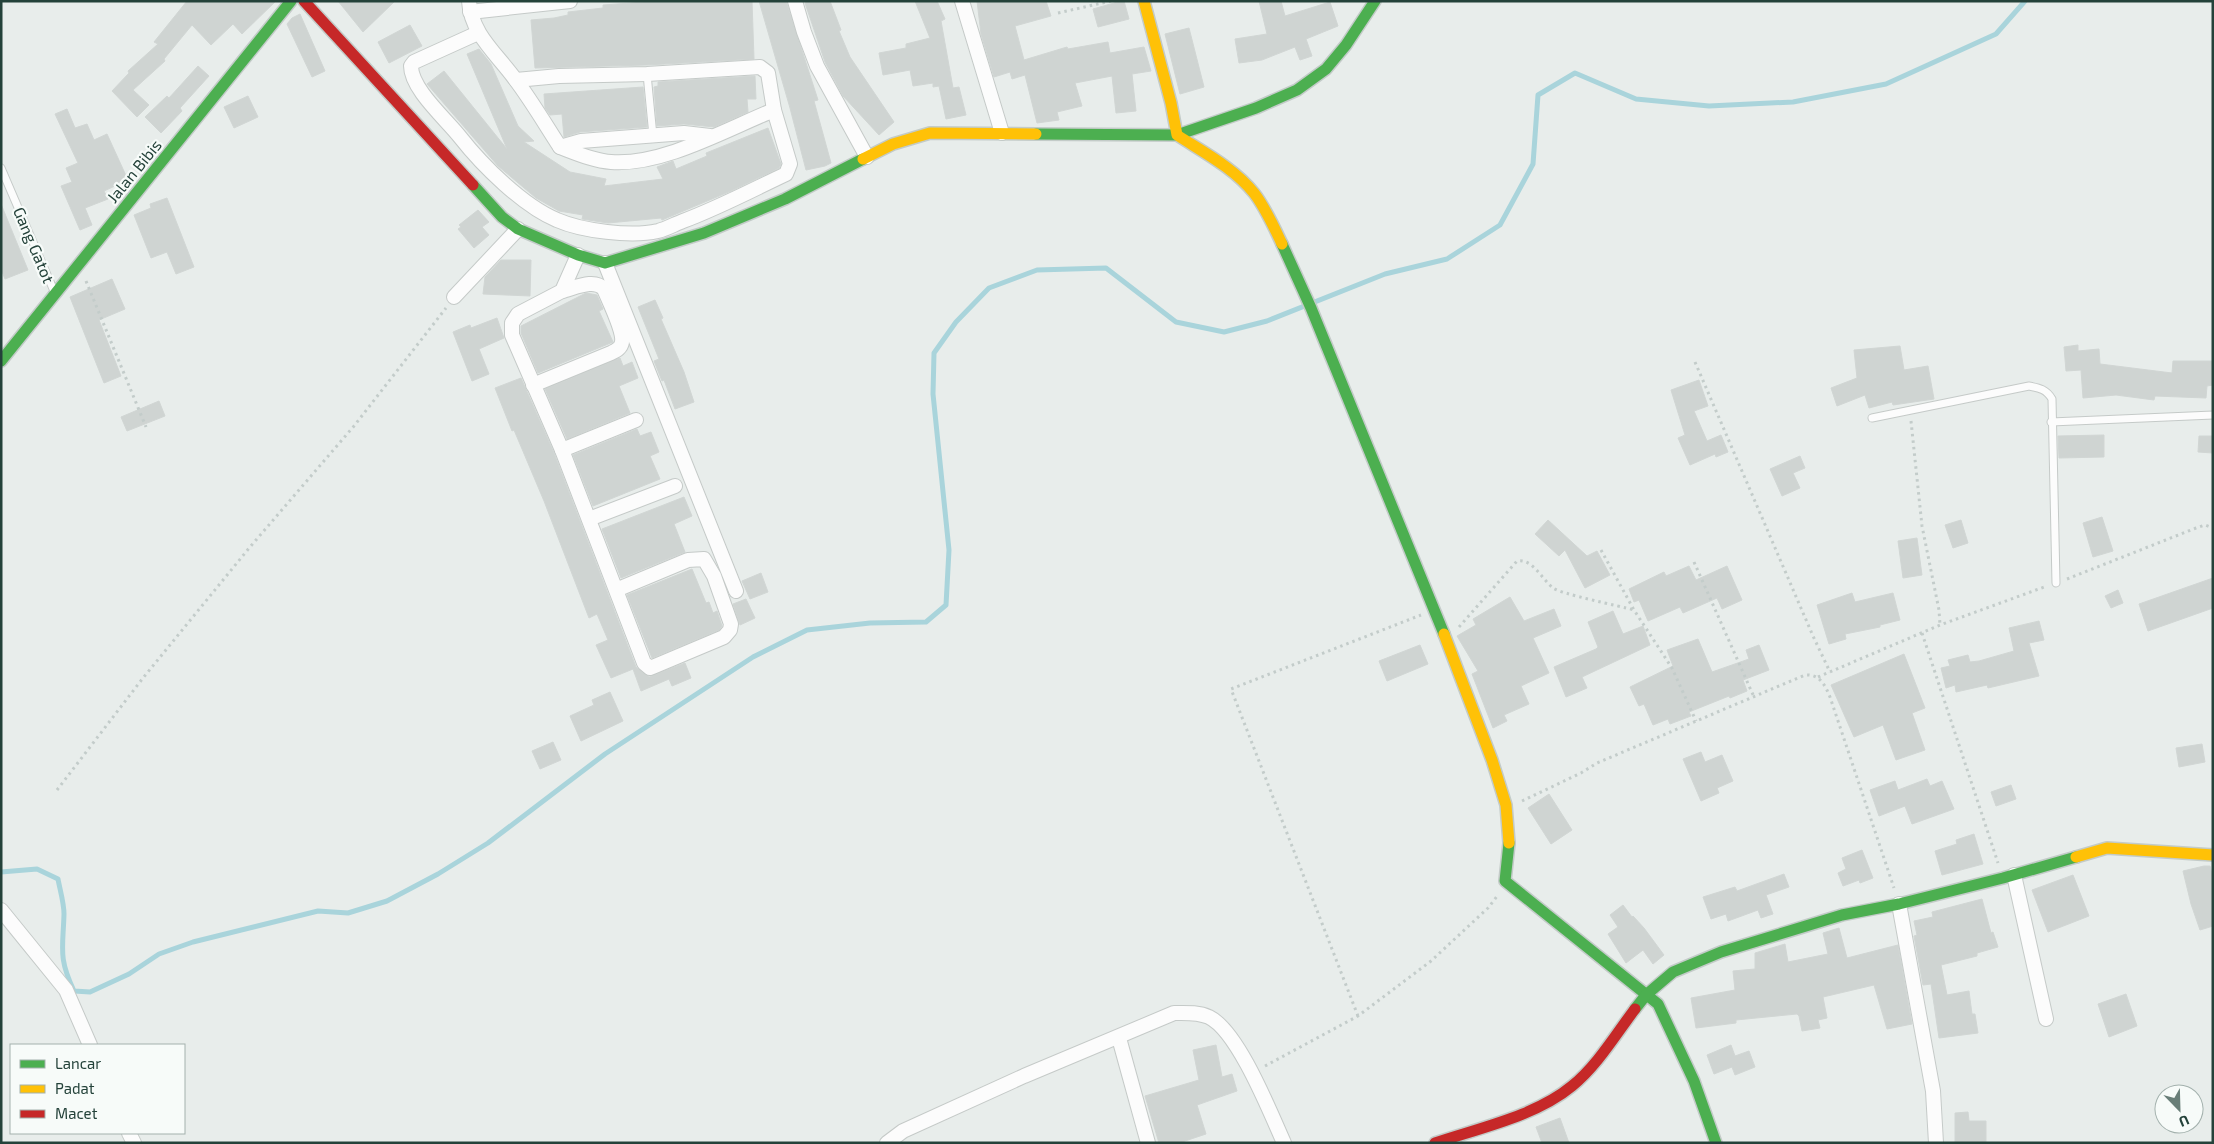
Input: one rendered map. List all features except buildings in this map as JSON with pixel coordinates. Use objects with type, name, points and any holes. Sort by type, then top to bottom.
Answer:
[{"type":"street","name":"Jalan Bibis","points":[[1,361],[292,1]]},
{"type":"street","points":[[304,1],[502,217],[518,229],[578,256],[605,263],[704,233],[785,200],[893,144],[930,133],[1177,135],[1234,117],[1302,88],[1325,70],[1375,1]]},
{"type":"street","points":[[570,1],[469,6],[478,33],[516,80],[560,147],[611,162],[643,160],[669,154],[774,110]]},
{"type":"street","points":[[796,1],[804,32],[817,66],[867,157]]},
{"type":"street","points":[[962,1],[1002,134]]},
{"type":"street","points":[[1144,1],[1177,135],[1227,168],[1244,182],[1255,194],[1278,235],[1311,308],[1448,640],[1506,805],[1509,838],[1504,881],[1658,1004],[1694,1081],[1716,1143]]},
{"type":"street","points":[[478,33],[414,62],[411,66],[413,77],[430,103],[478,159],[530,205],[557,221],[617,232],[658,231],[699,215],[786,174],[790,164],[774,110],[768,73],[760,67],[647,74],[559,76],[516,80]]},
{"type":"street","points":[[560,147],[581,141],[684,133],[710,136]]},
{"type":"street","points":[[454,297],[518,229]]},
{"type":"street","points":[[562,291],[578,256]]},
{"type":"street","points":[[605,263],[736,591]]},
{"type":"street","points":[[534,385],[619,349],[622,344],[620,330],[604,289],[601,286],[593,284],[562,291],[518,314],[513,318],[512,335],[562,450],[644,663],[650,668],[724,637],[730,630],[730,624],[714,576],[704,559],[688,560],[616,590]]},
{"type":"street","points":[[562,450],[636,420]]},
{"type":"street","points":[[589,520],[675,486]]},
{"type":"street","points":[[1435,1143],[1526,1112],[1558,1097],[1574,1085],[1593,1064],[1646,995],[1673,972],[1721,952],[1842,915],[1899,904],[2108,848],[2213,855]]},
{"type":"street","points":[[2008,876],[2046,1020]]},
{"type":"street","points":[[1899,904],[1933,1091],[1936,1143]]},
{"type":"street","points":[[1,910],[66,990],[90,1044]]},
{"type":"street","points":[[887,1143],[903,1130],[1024,1076],[1174,1014],[1192,1013],[1209,1017],[1226,1032],[1253,1073],[1284,1143]]},
{"type":"street","points":[[1119,1038],[1148,1143]]},
{"type":"lane","points":[[647,74],[653,136]]},
{"type":"lane","name":"Gang Gatot","points":[[1,168],[55,293]]},
{"type":"lane","points":[[1872,418],[2029,386],[2042,388],[2048,393],[2052,399],[2056,583]]},
{"type":"lane","points":[[2051,422],[2213,416]]},
{"type":"path","points":[[1058,14],[1111,1]]},
{"type":"path","points":[[80,264],[146,427]]},
{"type":"path","points":[[57,790],[143,678],[250,547],[354,426],[454,297]]},
{"type":"path","points":[[1695,362],[1830,672]]},
{"type":"path","points":[[1910,411],[1922,526],[1939,610],[1940,626]]},
{"type":"path","points":[[1506,805],[1527,800],[1597,764],[1805,675],[1818,677],[1922,633],[2196,528],[2205,525],[2213,528]]},
{"type":"path","points":[[1601,550],[1634,610],[1672,668],[1696,721]]},
{"type":"path","points":[[1448,640],[1517,561],[1522,560],[1528,563],[1554,589],[1634,610]]},
{"type":"path","points":[[1694,562],[1754,697]]},
{"type":"path","points":[[1358,1016],[1231,689],[1435,609]]},
{"type":"path","points":[[1922,633],[2008,876]]},
{"type":"path","points":[[1818,677],[1825,685],[1830,697],[1899,904]]},
{"type":"path","points":[[1253,1073],[1358,1016],[1431,961],[1488,908],[1499,894],[1504,881]]},
{"type":"waterway","points":[[1,872],[37,869],[58,879],[64,910],[64,961],[74,991],[90,992],[129,974],[159,954],[193,942],[318,911],[348,913],[387,901],[438,874],[488,843],[605,754],[753,657],[807,630],[870,623],[926,622],[946,605],[949,550],[933,394],[934,353],[956,322],[989,288],[1037,270],[1106,268],[1176,322],[1224,332],[1267,321],[1385,274],[1447,259],[1500,225],[1533,164],[1538,95],[1575,73],[1636,99],[1709,106],[1793,102],[1886,84],[1996,34],[2025,1]]},
{"type":"traffic: fast","points":[[1,361],[291,1]]},
{"type":"traffic: fast","points":[[1036,134],[1177,135],[1256,108],[1297,90],[1326,69],[1346,45],[1375,1]]},
{"type":"traffic: fast","points":[[473,185],[502,217],[518,229],[578,255],[605,263],[704,233],[785,199],[863,159]]},
{"type":"traffic: fast","points":[[1282,244],[1311,308],[1444,634]]},
{"type":"traffic: fast","points":[[1509,843],[1505,881],[1658,1004],[1694,1081],[1716,1143]]},
{"type":"traffic: fast","points":[[1635,1009],[1646,995],[1673,972],[1721,952],[1842,915],[1899,904],[2003,878],[2076,857]]},
{"type":"traffic: slow","points":[[1144,1],[1171,103],[1177,135],[1218,161],[1246,184],[1262,204],[1282,244]]},
{"type":"traffic: slow","points":[[863,159],[893,144],[930,133],[1036,134]]},
{"type":"traffic: slow","points":[[1444,634],[1492,760],[1506,805],[1509,843]]},
{"type":"traffic: slow","points":[[2076,857],[2107,848],[2213,855]]},
{"type":"traffic: jam","points":[[304,1],[473,185]]},
{"type":"traffic: jam","points":[[1435,1143],[1506,1120],[1558,1096],[1590,1069],[1635,1009]]}]
